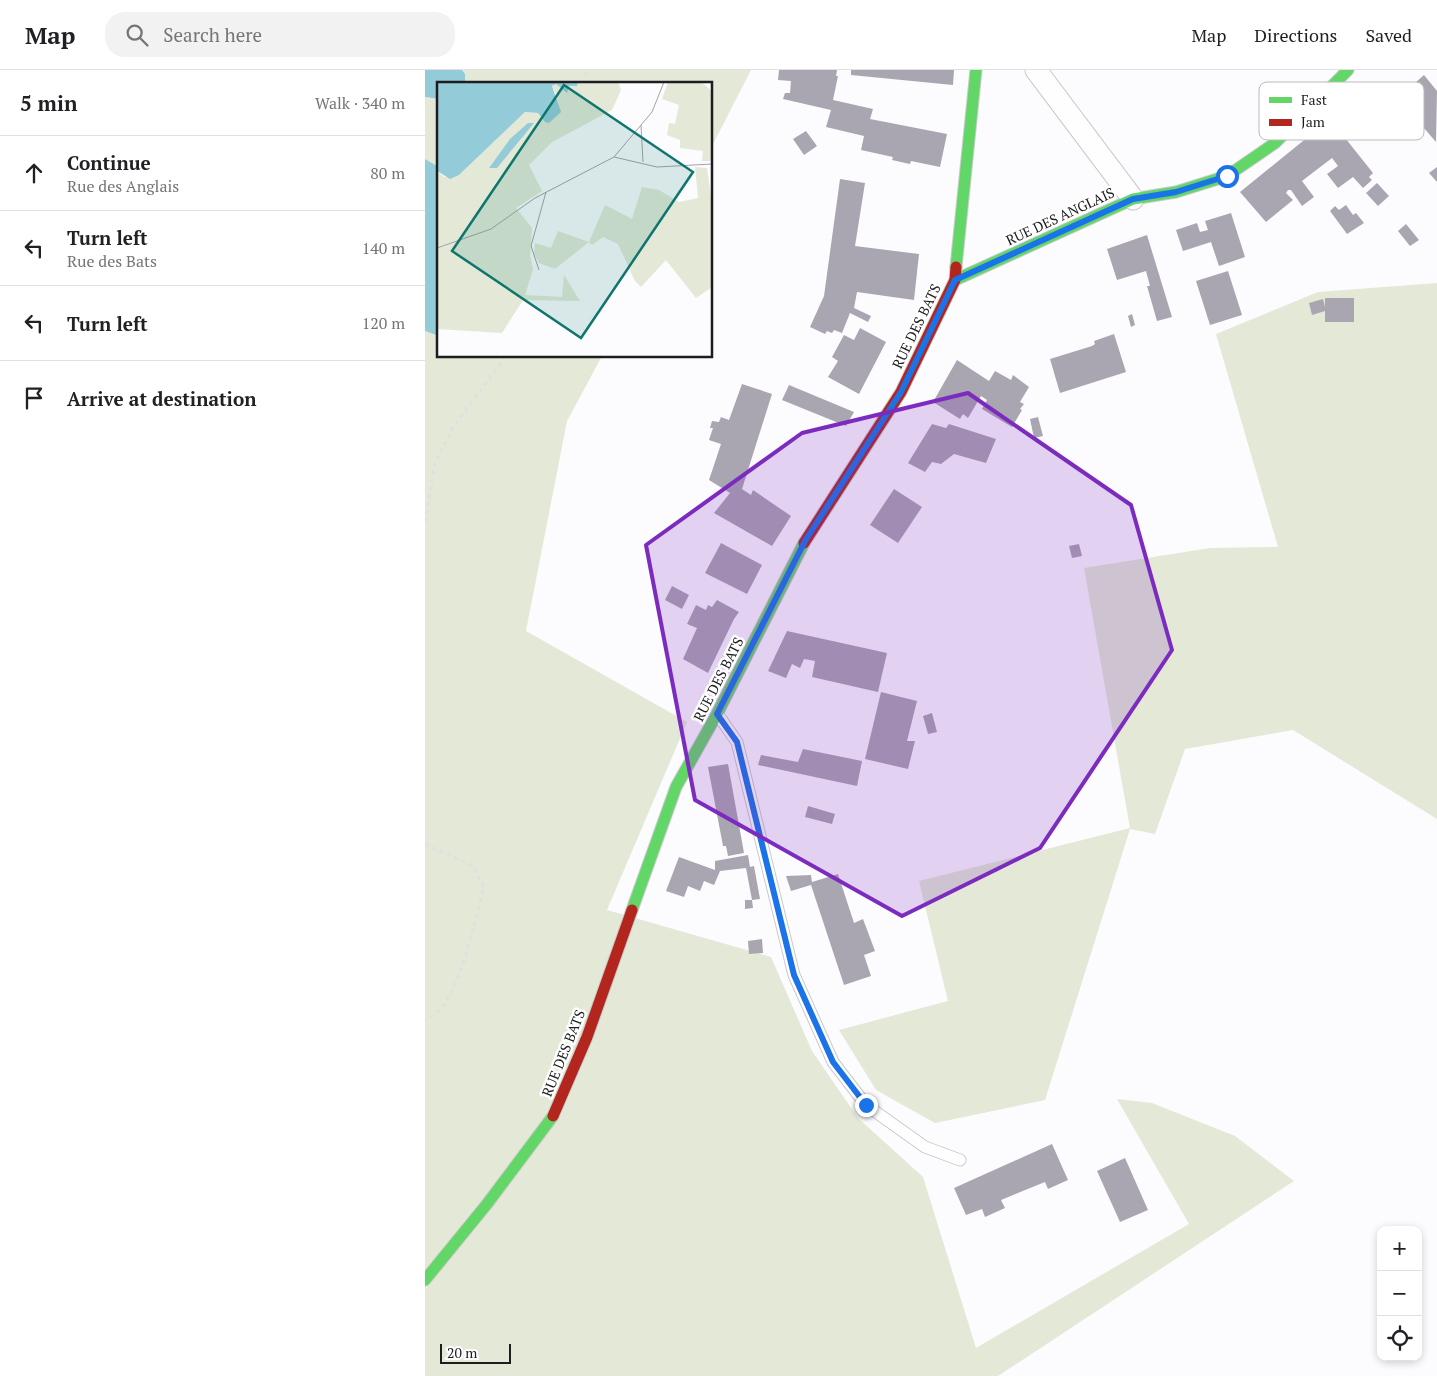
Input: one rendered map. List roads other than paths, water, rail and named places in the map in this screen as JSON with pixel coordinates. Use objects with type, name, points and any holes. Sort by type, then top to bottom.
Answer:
[{"type":"street","name":"RUE DES BATS","points":[[425,1280],[487,1204],[552,1119],[587,1037],[676,787],[717,714],[805,541],[901,392],[955,280],[976,70]]},
{"type":"street","points":[[1036,70],[1133,199]]},
{"type":"street","name":"RUE DES ANGLAIS","points":[[1335,82],[1347,70]]},
{"type":"street","name":"RUE DES ANGLAIS","points":[[955,280],[1133,199],[1176,192],[1227,176],[1278,140]]},
{"type":"lane","points":[[717,714],[737,742],[794,975],[833,1062],[866,1105],[925,1147],[960,1160]]},
{"type":"water","points":[[425,70],[462,70],[465,74],[465,82],[437,82],[437,99],[425,97]]},
{"type":"water","points":[[425,159],[437,166],[437,335],[425,331]]}]
